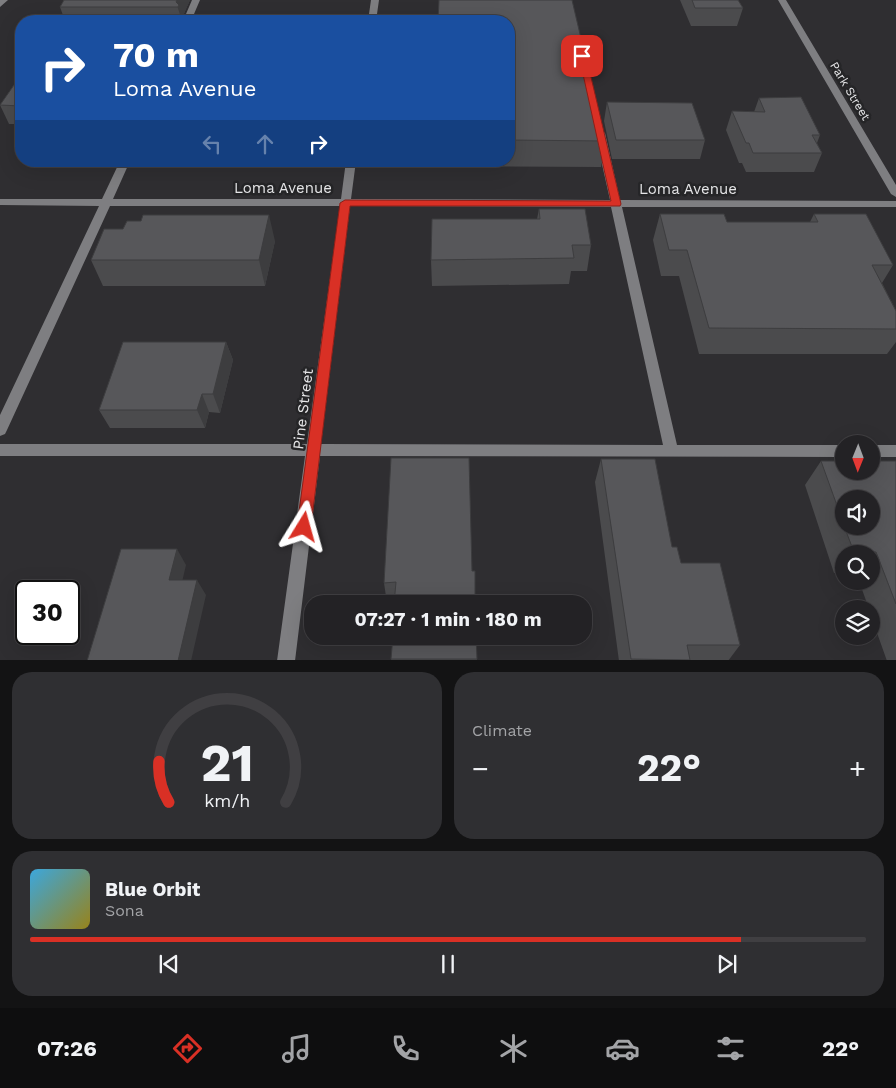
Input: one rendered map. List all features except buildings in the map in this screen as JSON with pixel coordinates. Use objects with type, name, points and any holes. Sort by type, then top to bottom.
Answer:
[{"type":"street","points":[[0,5],[4,0]]},
{"type":"street","points":[[190,15],[196,0]]},
{"type":"street","points":[[373,15],[375,0]]},
{"type":"street","name":"Park Street","points":[[782,0],[896,194]]},
{"type":"street","points":[[598,126],[671,450]]},
{"type":"street","points":[[0,430],[122,167]]},
{"type":"street","name":"Pine Street","points":[[286,660],[350,167]]},
{"type":"street","name":"Loma Avenue","points":[[0,202],[896,204]]},
{"type":"street","points":[[0,450],[835,450]]},
{"type":"street","points":[[880,450],[896,451]]},
{"type":"route","points":[[304,527],[345,203],[616,204],[582,56]]}]
